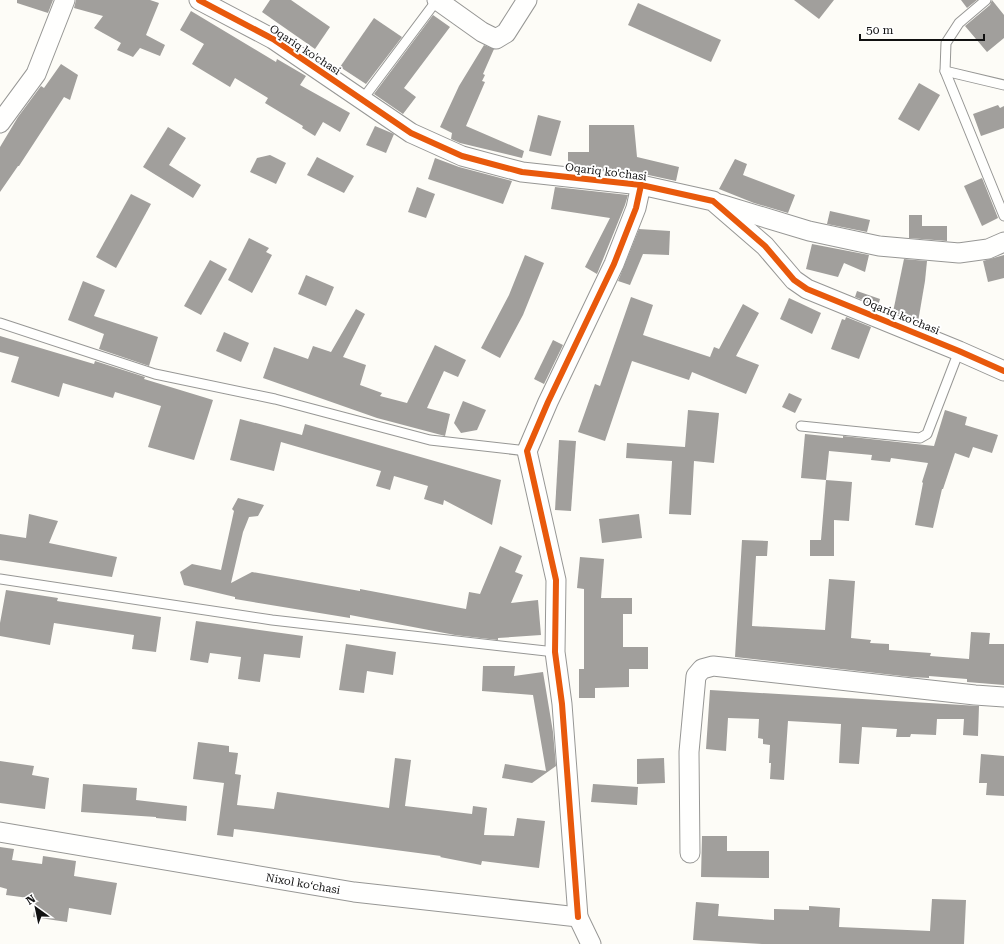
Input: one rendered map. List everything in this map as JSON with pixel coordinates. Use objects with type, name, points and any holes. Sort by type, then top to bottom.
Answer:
[{"type":"street","points":[[0,123],[36,74],[65,0]]},
{"type":"street","name":"Oqariq ko'chasi","points":[[199,0],[273,39],[411,133],[462,156],[522,172],[641,185],[713,201],[764,246],[794,280],[807,289],[1004,371]]},
{"type":"street","points":[[437,0],[482,32],[496,39],[506,33],[527,0]]},
{"type":"street","points":[[591,944],[578,918],[563,712],[555,652],[556,580],[527,451],[548,402],[614,264],[636,208],[641,185]]},
{"type":"street","points":[[713,201],[809,231],[879,246],[959,253],[988,249],[1004,242]]},
{"type":"street","points":[[690,853],[690,752],[696,676],[702,669],[713,666],[1004,697]]},
{"type":"street","name":"Nixol koʻchasi","points":[[0,832],[354,892],[578,918]]},
{"type":"lane","points":[[362,100],[437,0]]},
{"type":"lane","points":[[986,0],[959,23],[946,43],[945,71],[1004,216]]},
{"type":"lane","points":[[945,71],[1004,85]]},
{"type":"lane","points":[[0,322],[155,374],[274,399],[430,440],[527,451]]},
{"type":"lane","points":[[801,426],[920,438],[927,434],[959,351]]},
{"type":"lane","points":[[0,579],[272,620],[555,652]]},
{"type":"building","points":[[17,0],[53,0],[48,13],[17,3]]},
{"type":"building","points":[[76,0],[150,0],[159,3],[146,35],[165,45],[160,56],[140,48],[133,57],[117,50],[121,43],[94,28],[103,16],[74,8]]},
{"type":"building","points":[[270,0],[291,0],[330,27],[315,49],[262,12]]},
{"type":"building","points":[[794,0],[834,0],[819,19]]},
{"type":"building","points":[[961,0],[977,0],[967,8]]},
{"type":"building","points":[[992,0],[1004,15],[1004,38],[987,52],[965,26],[990,5]]},
{"type":"building","points":[[638,3],[721,40],[711,62],[628,25]]},
{"type":"building","points":[[191,11],[276,62],[277,59],[306,76],[300,85],[350,113],[340,132],[323,122],[315,136],[302,128],[303,126],[265,103],[268,98],[235,78],[230,87],[192,64],[204,44],[180,30]]},
{"type":"building","points":[[433,15],[450,27],[404,88],[416,97],[403,114],[374,94]]},
{"type":"building","points":[[374,18],[402,37],[366,84],[340,67]]},
{"type":"building","points":[[484,45],[494,49],[483,74],[485,75],[482,81],[485,82],[466,126],[524,151],[522,158],[460,143],[451,139],[452,133],[440,127],[459,86]]},
{"type":"building","points":[[61,64],[78,75],[70,100],[64,97],[19,166],[0,192],[0,147],[18,117],[41,86],[44,88]]},
{"type":"building","points":[[919,83],[940,95],[919,131],[898,119]]},
{"type":"building","points":[[998,105],[1000,108],[1004,106],[1004,128],[981,136],[973,114]]},
{"type":"building","points":[[538,115],[561,121],[551,156],[529,151]]},
{"type":"building","points":[[589,125],[634,125],[637,157],[679,167],[676,181],[630,171],[630,173],[568,166],[568,152],[589,152]]},
{"type":"building","points":[[375,126],[394,134],[386,153],[366,145]]},
{"type":"building","points":[[168,127],[186,138],[169,165],[201,185],[193,198],[143,167]]},
{"type":"building","points":[[270,155],[286,163],[276,184],[250,172],[257,158]]},
{"type":"building","points":[[317,157],[354,176],[344,193],[307,175]]},
{"type":"building","points":[[435,158],[459,167],[512,181],[503,204],[428,179]]},
{"type":"building","points":[[735,159],[747,164],[743,175],[795,195],[788,213],[754,203],[719,189]]},
{"type":"building","points":[[982,178],[998,218],[982,226],[964,186]]},
{"type":"building","points":[[417,187],[435,194],[426,218],[408,212]]},
{"type":"building","points":[[555,187],[628,195],[597,274],[585,267],[610,218],[551,209]]},
{"type":"building","points":[[131,194],[151,204],[116,268],[96,257]]},
{"type":"building","points":[[830,211],[870,220],[867,232],[827,224]]},
{"type":"building","points":[[909,215],[922,215],[922,226],[947,226],[947,241],[909,238]]},
{"type":"building","points":[[639,229],[670,231],[669,255],[643,254],[630,285],[618,281]]},
{"type":"building","points":[[249,238],[269,248],[266,252],[272,255],[252,293],[228,280]]},
{"type":"building","points":[[812,244],[869,255],[865,272],[844,263],[838,277],[806,269]]},
{"type":"building","points":[[525,255],[544,263],[523,315],[500,358],[481,348],[509,295]]},
{"type":"building","points":[[1004,255],[1004,278],[988,282],[983,261]]},
{"type":"building","points":[[904,259],[927,261],[918,322],[893,312]]},
{"type":"building","points":[[210,260],[227,269],[201,315],[184,306]]},
{"type":"building","points":[[306,275],[334,287],[326,306],[298,294]]},
{"type":"building","points":[[83,281],[105,290],[94,316],[158,337],[149,366],[99,349],[104,334],[68,320]]},
{"type":"building","points":[[857,291],[880,299],[878,306],[855,297]]},
{"type":"building","points":[[631,297],[653,305],[643,335],[710,357],[714,347],[719,349],[743,304],[759,313],[736,356],[759,365],[746,394],[692,372],[689,380],[632,361],[605,441],[578,432],[595,384],[600,386]]},
{"type":"building","points":[[789,298],[821,313],[812,334],[780,319]]},
{"type":"building","points":[[356,309],[365,314],[343,357],[366,365],[360,385],[382,393],[380,396],[407,403],[435,345],[466,360],[458,377],[444,371],[427,408],[450,414],[445,436],[377,418],[263,378],[274,347],[308,359],[313,346],[331,352]]},
{"type":"building","points":[[846,317],[871,327],[859,359],[831,349],[842,319],[845,320]]},
{"type":"building","points":[[224,332],[249,343],[241,362],[216,351]]},
{"type":"building","points":[[0,336],[94,364],[95,361],[145,377],[144,379],[213,400],[194,460],[148,447],[161,406],[115,392],[113,398],[63,383],[59,397],[11,382],[19,357],[0,352]]},
{"type":"building","points":[[553,340],[563,345],[544,384],[534,379]]},
{"type":"building","points":[[789,393],[802,399],[795,413],[782,407]]},
{"type":"building","points":[[463,401],[486,410],[477,430],[461,433],[454,423]]},
{"type":"building","points":[[688,410],[719,413],[714,463],[694,461],[691,515],[669,514],[672,461],[626,458],[627,443],[685,447]]},
{"type":"building","points":[[945,410],[967,417],[965,425],[998,435],[992,453],[973,447],[969,458],[955,453],[942,489],[933,528],[915,525],[922,482],[928,463],[891,458],[890,462],[871,460],[872,455],[829,451],[826,480],[801,478],[805,434],[843,438],[843,436],[934,446]]},
{"type":"building","points":[[240,419],[302,435],[305,424],[501,480],[492,525],[444,500],[443,505],[424,499],[428,486],[394,476],[390,490],[376,486],[381,471],[281,442],[274,471],[230,460]]},
{"type":"building","points":[[559,440],[576,441],[571,511],[555,510]]},
{"type":"building","points":[[826,480],[852,482],[849,521],[834,520],[834,556],[810,556],[810,540],[821,540]]},
{"type":"building","points":[[238,498],[264,505],[258,516],[249,517],[243,532],[231,583],[252,572],[360,591],[360,589],[466,609],[469,592],[480,594],[500,546],[522,556],[515,572],[523,575],[511,603],[538,600],[541,635],[498,638],[498,640],[455,635],[350,615],[350,618],[235,599],[235,597],[184,585],[180,572],[192,564],[221,570],[234,511],[232,509]]},
{"type":"building","points":[[29,514],[58,521],[49,543],[117,557],[112,577],[0,560],[0,534],[26,538]]},
{"type":"building","points":[[639,514],[642,538],[602,543],[599,519]]},
{"type":"building","points":[[742,540],[768,541],[767,556],[756,556],[752,626],[825,630],[829,579],[855,581],[851,638],[871,640],[870,643],[889,644],[889,650],[931,653],[930,656],[969,659],[971,632],[990,633],[989,644],[1004,644],[1004,685],[967,682],[967,679],[929,676],[929,678],[911,677],[735,657]]},
{"type":"building","points":[[580,557],[604,559],[601,598],[632,598],[632,614],[623,614],[623,647],[648,647],[648,669],[629,669],[629,687],[595,688],[595,698],[579,698],[579,669],[584,669],[584,589],[577,588]]},
{"type":"building","points":[[6,590],[58,598],[57,601],[161,617],[156,652],[132,649],[134,635],[54,623],[50,645],[0,636],[0,623]]},
{"type":"building","points":[[196,621],[303,636],[300,658],[264,654],[260,682],[238,679],[241,657],[210,653],[208,663],[190,660]]},
{"type":"building","points":[[346,644],[396,652],[393,675],[367,671],[364,693],[339,690]]},
{"type":"building","points":[[483,666],[515,666],[514,676],[543,672],[553,732],[556,766],[532,783],[502,778],[505,764],[546,771],[533,695],[482,691]]},
{"type":"building","points":[[710,690],[979,706],[978,736],[963,735],[964,719],[937,719],[936,735],[911,734],[910,737],[896,737],[897,729],[862,727],[859,764],[839,763],[841,724],[788,721],[784,780],[770,779],[770,745],[763,744],[763,739],[758,738],[759,719],[728,718],[726,751],[706,749]]},
{"type":"building","points":[[198,742],[229,746],[229,752],[238,753],[235,774],[241,775],[237,805],[274,809],[277,792],[389,808],[395,758],[411,760],[405,806],[472,814],[473,806],[487,808],[484,835],[514,836],[517,818],[545,821],[539,868],[482,861],[481,865],[440,857],[441,856],[234,829],[233,837],[217,835],[224,783],[193,779]]},
{"type":"building","points":[[981,754],[1004,756],[1004,796],[986,795],[987,783],[979,783]]},
{"type":"building","points":[[664,758],[665,783],[637,784],[637,759]]},
{"type":"building","points":[[0,761],[34,766],[32,775],[49,778],[45,809],[0,803]]},
{"type":"building","points":[[83,784],[137,788],[136,800],[187,806],[186,821],[156,817],[81,812]]},
{"type":"building","points":[[593,784],[638,787],[637,805],[591,802]]},
{"type":"building","points":[[702,836],[727,836],[727,851],[769,851],[769,878],[701,877]]},
{"type":"building","points":[[0,847],[14,849],[12,860],[42,864],[43,856],[76,861],[74,876],[117,883],[111,915],[69,908],[67,922],[33,917],[36,899],[6,895],[7,889],[0,887]]},
{"type":"building","points":[[932,899],[966,900],[964,944],[762,944],[693,940],[696,902],[719,904],[718,916],[774,920],[774,909],[809,910],[809,906],[840,908],[839,927],[930,931]]},
{"type":"cycle path","points":[[199,0],[273,39],[411,133],[462,156],[522,172],[641,185],[713,201],[765,246],[794,280],[807,289],[1004,371]]},
{"type":"cycle path","points":[[578,917],[562,704],[555,652],[556,580],[527,451],[548,402],[614,264],[636,208],[641,185]]}]
